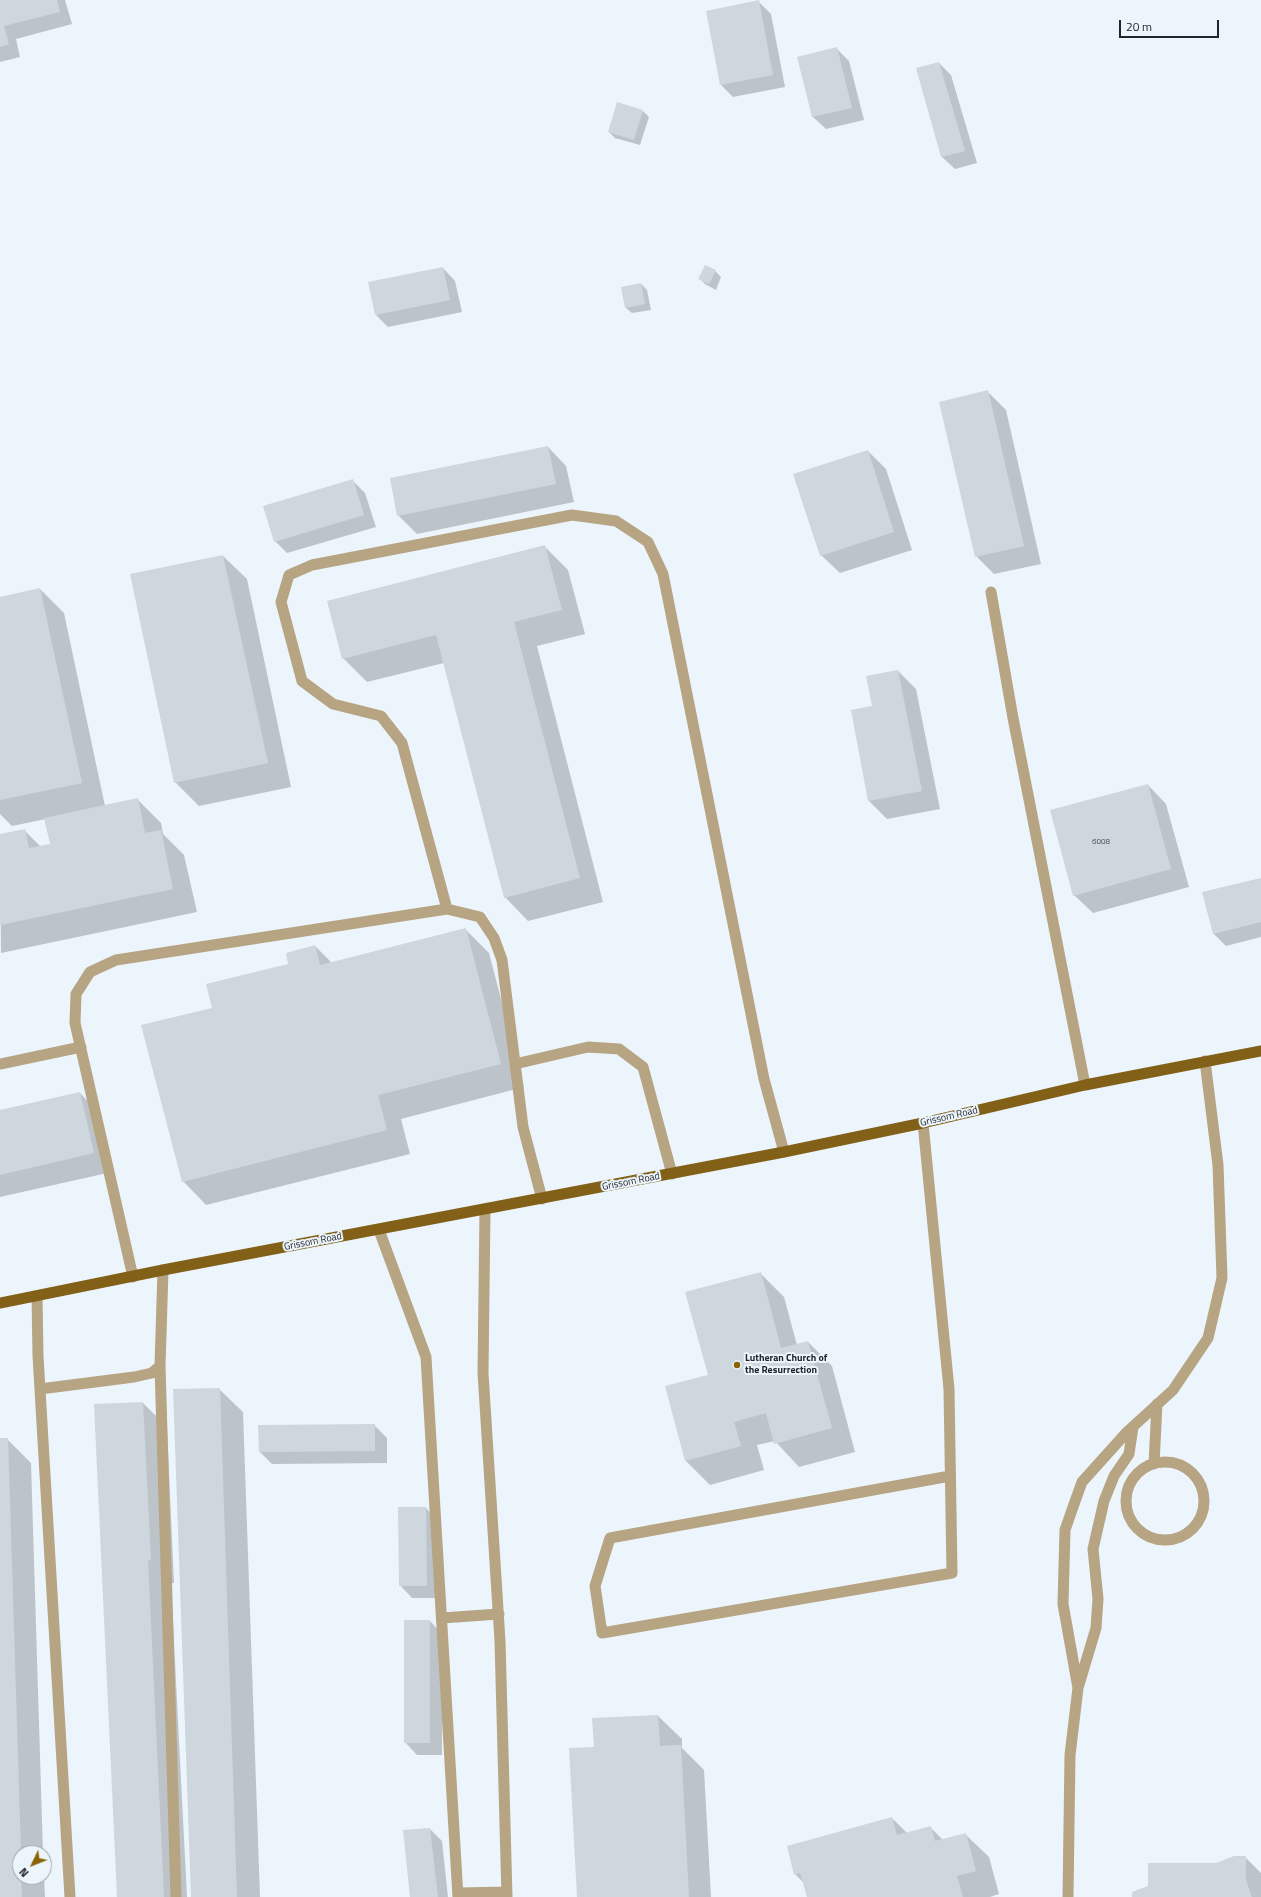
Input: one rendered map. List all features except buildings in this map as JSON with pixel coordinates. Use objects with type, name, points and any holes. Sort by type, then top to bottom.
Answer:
[{"type":"main road","name":"Grissom Road","points":[[0,1303],[163,1270],[784,1152],[923,1123],[1085,1085],[1261,1051]]},
{"type":"lane","points":[[447,909],[402,743],[381,716],[333,704],[302,681],[281,602],[289,575],[312,564],[572,515],[616,521],[648,542],[663,574],[764,1079],[784,1152]]},
{"type":"lane","points":[[991,592],[1013,718],[1085,1085]]},
{"type":"lane","points":[[133,1277],[75,1023],[76,994],[90,972],[116,960],[447,909],[480,917],[494,938],[502,960],[523,1127],[542,1199]]},
{"type":"lane","points":[[0,1064],[81,1047]]},
{"type":"lane","points":[[515,1064],[588,1047],[619,1049],[643,1067],[672,1174]]},
{"type":"lane","points":[[1078,1688],[1063,1604],[1065,1530],[1082,1482],[1132,1427],[1173,1390],[1208,1338],[1222,1278],[1218,1165],[1205,1062]]},
{"type":"lane","points":[[923,1123],[949,1389],[952,1573],[602,1633],[595,1586],[610,1538],[950,1476]]},
{"type":"lane","points":[[379,1230],[426,1357],[458,1895],[507,1895],[499,1614],[483,1373],[485,1210]]},
{"type":"lane","points":[[163,1270],[160,1366],[176,1897]]},
{"type":"lane","points":[[37,1296],[40,1388],[70,1897]]},
{"type":"lane","points":[[40,1388],[134,1377],[152,1372],[160,1366]]},
{"type":"lane","points":[[1154,1464],[1157,1404]]},
{"type":"lane","points":[[1068,1897],[1070,1755],[1078,1688],[1096,1628],[1098,1599],[1093,1549],[1104,1501],[1114,1476],[1129,1454],[1132,1427]]},
{"type":"lane","points":[[1174,1463],[1184,1467],[1193,1473],[1203,1491],[1204,1512],[1199,1522],[1193,1530],[1184,1536],[1173,1540],[1161,1541],[1139,1531],[1132,1522],[1127,1511],[1126,1499],[1128,1488],[1134,1477],[1143,1469],[1154,1464],[1174,1463]]},
{"type":"lane","points":[[442,1618],[499,1614]]},
{"type":"place","name":"Lutheran Church of the Resurrection","points":[[737,1365]]}]
